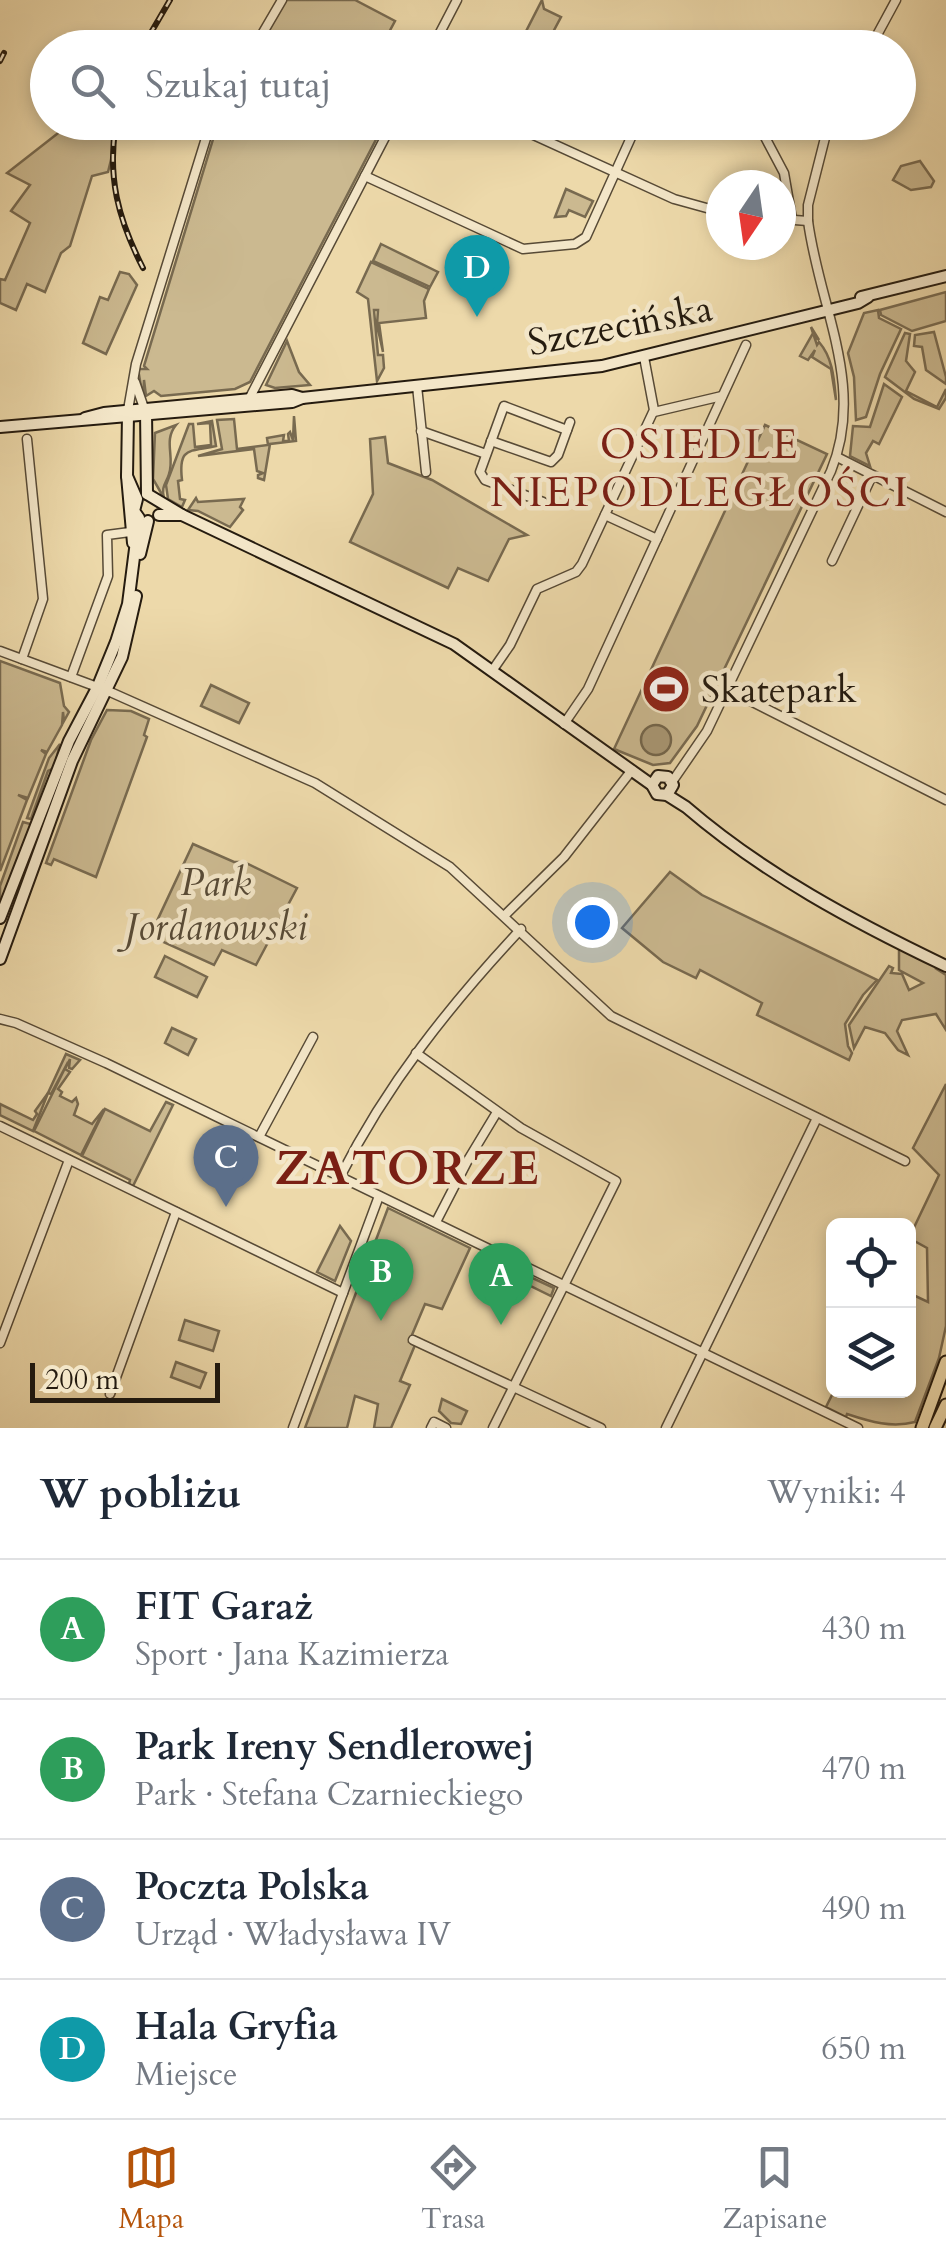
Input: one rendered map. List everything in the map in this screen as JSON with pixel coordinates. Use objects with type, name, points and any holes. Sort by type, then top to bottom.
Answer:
[{"type":"main road","points":[[922,1428],[946,1362]]},
{"type":"main road","points":[[936,1428],[946,1405]]},
{"type":"street","points":[[264,30],[282,0]]},
{"type":"street","points":[[441,30],[457,0]]},
{"type":"street","points":[[880,30],[896,0]]},
{"type":"street","points":[[134,549],[126,442],[133,378],[205,140]]},
{"type":"street","points":[[248,402],[384,140]]},
{"type":"street","points":[[545,140],[678,200],[706,208]]},
{"type":"street","points":[[365,176],[526,250],[582,242],[630,140]]},
{"type":"street","points":[[767,140],[782,170]]},
{"type":"street","points":[[664,784],[701,742],[837,457],[846,398],[808,222],[822,140]]},
{"type":"street","points":[[796,220],[808,222]]},
{"type":"street","name":"Szczecińska","points":[[0,427],[248,402],[292,394],[302,398],[576,370],[644,358],[946,276]]},
{"type":"street","points":[[807,313],[831,325]]},
{"type":"street","points":[[564,724],[586,694],[746,345]]},
{"type":"street","points":[[492,671],[510,646],[536,592],[548,582],[576,572],[582,564],[654,412],[644,358]]},
{"type":"street","points":[[133,378],[146,412],[142,497],[134,507],[152,514],[182,515],[438,635],[628,767],[664,784],[686,806],[819,902],[946,966]]},
{"type":"street","points":[[417,386],[426,472]]},
{"type":"street","points":[[654,412],[722,396]]},
{"type":"street","points":[[491,441],[551,462],[568,426],[504,406],[486,454],[480,472],[482,478],[543,502]]},
{"type":"street","name":"Szczecińska","points":[[84,419],[106,420],[128,414]]},
{"type":"street","points":[[106,420],[126,442]]},
{"type":"street","points":[[421,431],[486,454]]},
{"type":"street","points":[[22,659],[43,600],[27,439]]},
{"type":"street","points":[[837,457],[946,512]]},
{"type":"street","points":[[0,959],[72,762],[128,638],[142,544],[152,514],[127,476]]},
{"type":"street","points":[[832,561],[872,476]]},
{"type":"street","points":[[0,918],[68,741],[103,688],[123,622],[134,549],[152,514]]},
{"type":"street","points":[[605,516],[657,539]]},
{"type":"street","points":[[71,677],[108,576],[107,535],[130,532]]},
{"type":"street","points":[[0,651],[103,688],[315,783],[450,867],[611,1016],[905,1162]]},
{"type":"street","points":[[727,689],[946,800]]},
{"type":"street","points":[[505,915],[564,858],[628,767]]},
{"type":"street","points":[[340,1177],[380,1103],[416,1053],[521,930]]},
{"type":"street","points":[[0,1010],[16,1022],[857,1427]]},
{"type":"street","points":[[0,1019],[16,1022]]},
{"type":"street","points":[[259,1138],[313,1037]]},
{"type":"street","points":[[416,1053],[498,1112],[616,1181],[493,1428]]},
{"type":"street","points":[[436,1222],[498,1112]]},
{"type":"street","points":[[666,1428],[817,1118]]},
{"type":"street","points":[[0,1126],[343,1292]]},
{"type":"street","points":[[0,1343],[69,1160]]},
{"type":"street","points":[[293,1428],[379,1196]]},
{"type":"street","points":[[110,1394],[176,1212]]},
{"type":"street","points":[[413,1340],[514,1385],[584,1424],[602,1428]]},
{"type":"street","points":[[431,1428],[434,1422],[446,1428]]},
{"type":"green space","points":[[286,0],[355,0],[395,21],[390,30],[268,30]]},
{"type":"green space","points":[[542,0],[544,9],[561,17],[554,30],[527,30]]},
{"type":"green space","points":[[49,140],[116,140],[108,172],[92,176],[70,246],[61,253],[45,292],[27,284],[16,310],[0,303],[0,279],[5,280],[30,223],[11,211],[30,185],[7,173]]},
{"type":"green space","points":[[213,140],[376,140],[250,382],[235,389],[161,396],[154,391],[146,396],[144,380],[143,398],[138,369],[147,369],[144,366]]},
{"type":"green space","points":[[920,161],[934,181],[931,187],[911,190],[893,180],[901,166]]},
{"type":"green space","points":[[566,189],[593,201],[585,217],[569,210],[566,216],[555,217]]},
{"type":"green space","points":[[381,244],[438,272],[430,287],[373,261]]},
{"type":"green space","points":[[371,262],[429,289],[424,301],[426,318],[379,323],[383,352],[377,325],[378,310],[374,310],[378,355],[383,355],[384,368],[377,381],[368,299],[357,292]]},
{"type":"green space","points":[[120,272],[129,274],[137,285],[106,354],[83,343],[100,297],[108,300]]},
{"type":"green space","points":[[946,292],[946,321],[912,331],[881,315],[880,310]]},
{"type":"green space","points":[[878,310],[879,318],[901,329],[866,417],[856,420],[854,377],[848,353],[864,313]]},
{"type":"green space","points":[[811,327],[819,340],[814,336],[817,345],[819,342],[824,348],[830,362],[836,400],[831,369],[812,357],[815,350],[808,360],[800,356],[813,333]]},
{"type":"green space","points":[[934,332],[946,384],[926,370],[922,347],[914,346],[915,335]]},
{"type":"green space","points":[[905,333],[910,334],[906,361],[915,372],[906,391],[937,407],[946,389],[939,409],[914,399],[885,377]]},
{"type":"green space","points":[[287,341],[299,372],[310,385],[266,385]]},
{"type":"green space","points":[[884,384],[902,397],[879,444],[873,441],[866,453],[870,466],[850,456],[853,426],[870,427]]},
{"type":"green space","points":[[294,416],[296,441],[270,444],[264,480],[258,478],[263,473],[257,471],[254,449],[198,456],[222,449],[217,420],[234,419],[237,449],[268,445],[267,438],[284,435],[283,441],[289,441],[290,432],[293,440]]},
{"type":"green space","points":[[212,421],[216,446],[188,452],[182,461],[182,480],[178,481],[180,499],[185,500],[182,507],[168,499],[166,485],[189,424],[193,424],[195,447],[211,445],[210,423],[197,424]]},
{"type":"green space","points":[[176,425],[170,437],[164,498],[153,479],[155,433]]},
{"type":"green space","points":[[765,425],[827,454],[697,726],[670,763],[653,765],[614,749]]},
{"type":"green space","points":[[385,437],[388,463],[432,480],[527,535],[509,539],[488,581],[458,568],[448,588],[350,542],[373,494],[370,439]]},
{"type":"green space","points":[[196,498],[198,502],[244,499],[240,507],[243,510],[230,527],[188,510]]},
{"type":"green space","points":[[0,661],[60,683],[69,712],[64,721],[63,712],[62,725],[47,752],[41,750],[46,754],[28,798],[18,795],[27,800],[0,871]]},
{"type":"green space","points":[[211,685],[249,703],[239,723],[201,706]]},
{"type":"green space","points":[[107,710],[131,711],[149,719],[144,735],[147,737],[96,877],[54,859],[51,865],[46,863],[91,740]]},
{"type":"green space","points":[[60,744],[54,768],[48,771],[31,819],[27,818],[49,758]]},
{"type":"green space","points":[[23,822],[34,825],[0,904],[0,886]]},
{"type":"green space","name":"Park Jordanowski","points":[[193,844],[234,862],[244,862],[297,888],[256,965],[222,950],[214,965],[150,936]]},
{"type":"green space","points":[[670,872],[702,895],[877,980],[845,1024],[852,1053],[849,1060],[757,1015],[762,1003],[700,970],[696,978],[663,962],[622,928]]},
{"type":"green space","points":[[899,948],[946,971],[935,968],[946,975],[946,1030],[936,1014],[902,1020],[897,1031],[908,1055],[898,1050],[885,1033],[865,1027],[854,1048],[849,1025],[889,966],[893,968],[891,973],[902,974],[909,990],[923,983],[899,970]]},
{"type":"green space","points":[[165,956],[207,977],[197,997],[155,977]]},
{"type":"green space","points":[[172,1028],[196,1039],[188,1055],[165,1043]]},
{"type":"green space","points":[[66,1054],[80,1060],[72,1069],[70,1059],[65,1069],[70,1072],[58,1089],[62,1092],[60,1096],[72,1102],[76,1098],[74,1115],[92,1124],[104,1109],[81,1155],[34,1131],[68,1062],[51,1094],[48,1093]]},
{"type":"green space","points":[[946,1084],[946,1326],[939,1358],[915,1422],[890,1424],[847,1414],[846,1417],[826,1407],[830,1398],[916,1398],[916,1296],[928,1302],[927,1248],[916,1242],[916,1223],[939,1175],[913,1148]]},
{"type":"green space","points":[[48,1093],[33,1131],[0,1115],[0,1104],[33,1120]]},
{"type":"green space","points":[[166,1102],[173,1105],[133,1186],[130,1180],[82,1156],[105,1109],[150,1131]]},
{"type":"green space","points":[[388,1208],[470,1248],[442,1309],[425,1304],[409,1342],[415,1345],[400,1381],[410,1385],[391,1428],[374,1428],[378,1404],[355,1396],[347,1428],[305,1428]]},
{"type":"green space","points":[[340,1226],[351,1241],[335,1281],[317,1272]]},
{"type":"green space","points":[[498,1262],[554,1288],[551,1296],[502,1272],[499,1275],[494,1270]]},
{"type":"green space","points":[[185,1320],[219,1331],[213,1351],[179,1340]]},
{"type":"green space","points":[[176,1362],[206,1373],[200,1388],[171,1377]]},
{"type":"green space","points":[[442,1399],[467,1411],[461,1424],[451,1423],[439,1411]]},
{"type":"shaded area","points":[[656,725],[667,729],[671,740],[667,751],[656,755],[645,751],[641,740],[645,729]]},
{"type":"railway","points":[[152,30],[170,0]]},
{"type":"railway","points":[[0,61],[4,53]]},
{"type":"railway","points":[[114,140],[117,197],[143,268]]},
{"type":"place","name":"Hala Gryfia","points":[[477,317]]},
{"type":"place","name":"Skatepark","points":[[666,689]]},
{"type":"place","name":"Poczta Polska","points":[[226,1207]]},
{"type":"place","name":"Park Ireny Sendlerowej","points":[[381,1321]]},
{"type":"place","name":"FIT Garaż","points":[[501,1325]]},
{"type":"district","name":"OSIEDLE NIEPODLEGŁOŚCI","points":[[700,467]]},
{"type":"district","name":"ZATORZE","points":[[408,1167]]}]
